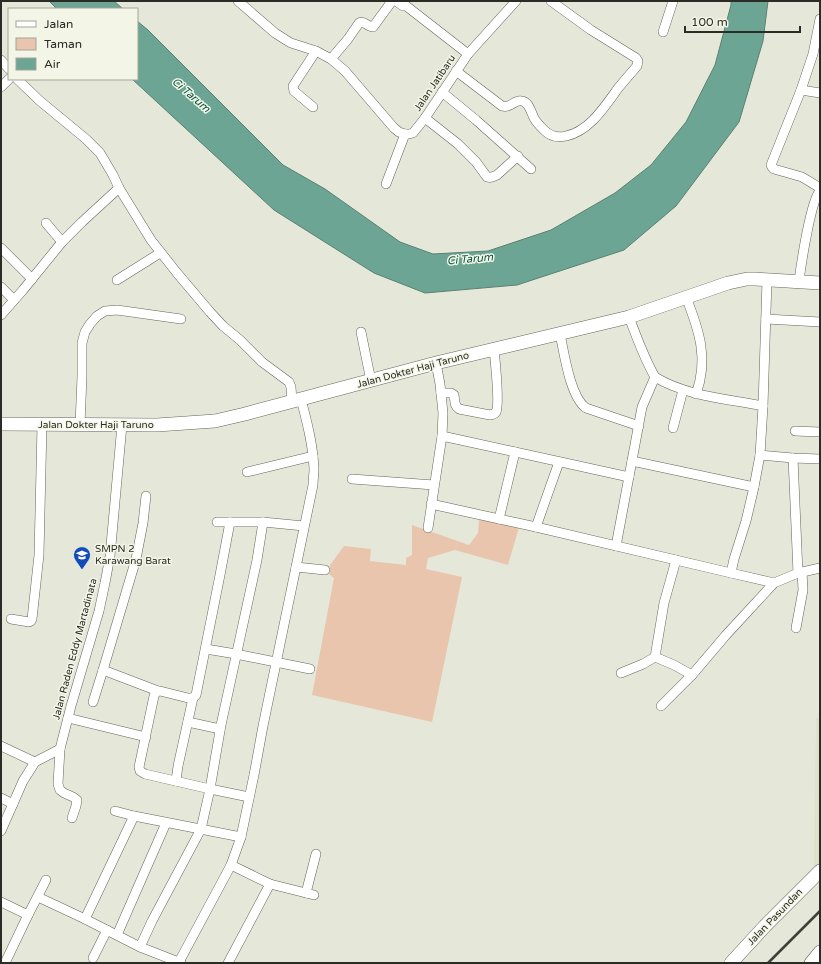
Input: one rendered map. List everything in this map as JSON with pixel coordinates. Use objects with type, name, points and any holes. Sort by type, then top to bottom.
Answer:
[{"type":"street","points":[[238,1],[275,33],[286,40],[316,51],[331,59],[345,71],[394,128],[405,134],[386,184]]},
{"type":"street","points":[[331,59],[359,23],[364,22],[373,27],[392,1]]},
{"type":"street","points":[[396,1],[403,6],[405,5],[468,54]]},
{"type":"street","name":"Jalan Jatibaru","points":[[405,134],[413,133],[425,118],[468,54],[516,1]]},
{"type":"street","points":[[456,71],[502,106],[510,106],[518,101],[522,101],[527,104],[538,123],[552,136],[561,137],[571,135],[581,130],[599,114],[637,66],[638,61],[636,58],[591,30],[551,1]]},
{"type":"street","points":[[663,32],[673,1]]},
{"type":"street","points":[[820,19],[813,54],[801,90],[771,165],[774,169],[802,177],[820,188]]},
{"type":"street","points":[[313,107],[294,91],[293,86],[316,51]]},
{"type":"street","points":[[1,60],[8,68]]},
{"type":"street","points":[[18,80],[100,153],[119,188],[151,240],[177,274],[215,317],[262,362],[289,382],[308,424],[314,470],[313,485],[241,838],[231,865],[180,962],[140,947],[38,897]]},
{"type":"street","points":[[801,90],[820,93]]},
{"type":"street","points":[[442,92],[518,156],[531,169]]},
{"type":"street","points":[[425,118],[458,144],[476,162],[487,177],[490,178],[497,175],[518,156]]},
{"type":"street","points":[[1,315],[62,242],[119,188]]},
{"type":"street","points":[[799,281],[811,215],[817,194],[820,191]]},
{"type":"street","points":[[46,223],[62,242]]},
{"type":"street","points":[[1,248],[32,279]]},
{"type":"street","points":[[117,280],[160,253]]},
{"type":"street","name":"Jalan Dokter Haji Taruno","points":[[1,424],[157,425],[215,421],[436,363],[629,317],[728,283],[747,280],[767,280],[820,283]]},
{"type":"street","points":[[731,573],[746,521],[760,455],[767,280]]},
{"type":"street","points":[[1,287],[14,300]]},
{"type":"street","points":[[686,297],[696,321],[702,350],[702,372],[700,384],[696,394]]},
{"type":"street","points":[[80,425],[82,343],[85,332],[96,316],[106,311],[117,310],[181,319]]},
{"type":"street","points":[[629,317],[648,364],[655,377],[683,390],[696,394],[763,406]]},
{"type":"street","points":[[766,319],[820,322]]},
{"type":"street","points":[[361,332],[371,381]]},
{"type":"street","points":[[560,334],[574,391],[583,406],[639,426]]},
{"type":"street","points":[[441,393],[451,393],[454,395],[456,408],[490,415],[494,414],[497,409],[497,390],[494,349]]},
{"type":"street","points":[[428,528],[442,436],[443,413],[436,363]]},
{"type":"street","points":[[616,546],[642,407],[655,377]]},
{"type":"street","points":[[673,428],[683,390]]},
{"type":"street","points":[[11,619],[28,622],[32,619],[39,555],[42,424]]},
{"type":"street","name":"Jalan Raden Eddy Martadinata","points":[[72,818],[77,800],[60,790],[58,784],[60,749],[105,583],[110,556],[122,425]]},
{"type":"street","points":[[795,431],[820,432]]},
{"type":"street","points":[[442,436],[629,477]]},
{"type":"street","points":[[500,519],[516,452]]},
{"type":"street","points":[[760,455],[820,459]]},
{"type":"street","points":[[247,472],[313,456]]},
{"type":"street","points":[[793,458],[800,573],[803,590],[796,628]]},
{"type":"street","points":[[632,461],[754,487]]},
{"type":"street","points":[[536,527],[559,462]]},
{"type":"street","points":[[352,479],[434,485]]},
{"type":"street","points":[[93,702],[136,559],[143,523],[146,496]]},
{"type":"street","points":[[431,504],[774,583]]},
{"type":"street","points":[[217,522],[263,522],[304,526]]},
{"type":"street","points":[[176,782],[178,766],[193,698],[196,695],[206,649],[230,522]]},
{"type":"street","points":[[140,947],[152,920],[201,829],[210,789],[220,729],[257,560],[263,522]]},
{"type":"street","points":[[621,673],[643,664],[655,656],[664,603],[676,560]]},
{"type":"street","points":[[296,567],[325,570]]},
{"type":"street","points":[[661,706],[692,675],[726,635],[774,583],[800,573],[820,568]]},
{"type":"street","points":[[206,649],[310,669]]},
{"type":"street","points":[[655,656],[692,675]]},
{"type":"street","points":[[103,670],[158,691],[193,698]]},
{"type":"street","points":[[158,691],[154,696],[139,767],[140,771],[145,774],[176,782],[249,797]]},
{"type":"street","points":[[68,718],[146,737]]},
{"type":"street","points":[[188,722],[220,729]]},
{"type":"street","points":[[1,746],[35,762]]},
{"type":"street","points":[[1,831],[23,781],[35,762],[60,749]]},
{"type":"street","points":[[1,798],[13,804]]},
{"type":"street","points":[[115,811],[241,838]]},
{"type":"street","points":[[85,919],[134,816]]},
{"type":"street","points":[[117,935],[166,823]]},
{"type":"street","points":[[231,865],[270,884],[310,894],[316,854]]},
{"type":"street","name":"Jalan Pasundan","points":[[731,963],[765,926],[820,871]]},
{"type":"street","points":[[5,963],[46,880]]},
{"type":"street","points":[[228,963],[270,884]]},
{"type":"street","points":[[1,902],[28,915]]},
{"type":"street","points":[[93,958],[107,930]]},
{"type":"street","points":[[811,963],[820,952]]},
{"type":"shaded area","points":[[816,718],[820,718],[820,864],[814,870]]},
{"type":"green space","points":[[479,519],[520,524],[508,565],[455,550],[428,558],[426,569],[462,577],[432,722],[312,695],[334,578],[329,574],[330,565],[344,546],[371,549],[370,561],[406,565],[406,558],[412,555],[412,525],[469,545],[478,533]]},
{"type":"water","points":[[49,1],[114,1],[122,8],[56,8]]},
{"type":"water","name":"Ci Tarum","points":[[731,1],[768,1],[763,41],[739,122],[676,206],[624,250],[517,285],[425,293],[374,273],[274,210],[133,80],[138,80],[138,22],[148,30],[283,165],[325,189],[400,242],[433,254],[488,251],[551,230],[615,193],[651,165],[686,122],[715,65]]},
{"type":"railway","points":[[768,963],[820,911]]},
{"type":"place","name":"SMPN 2 Karawang Barat","points":[[82,570]]}]
